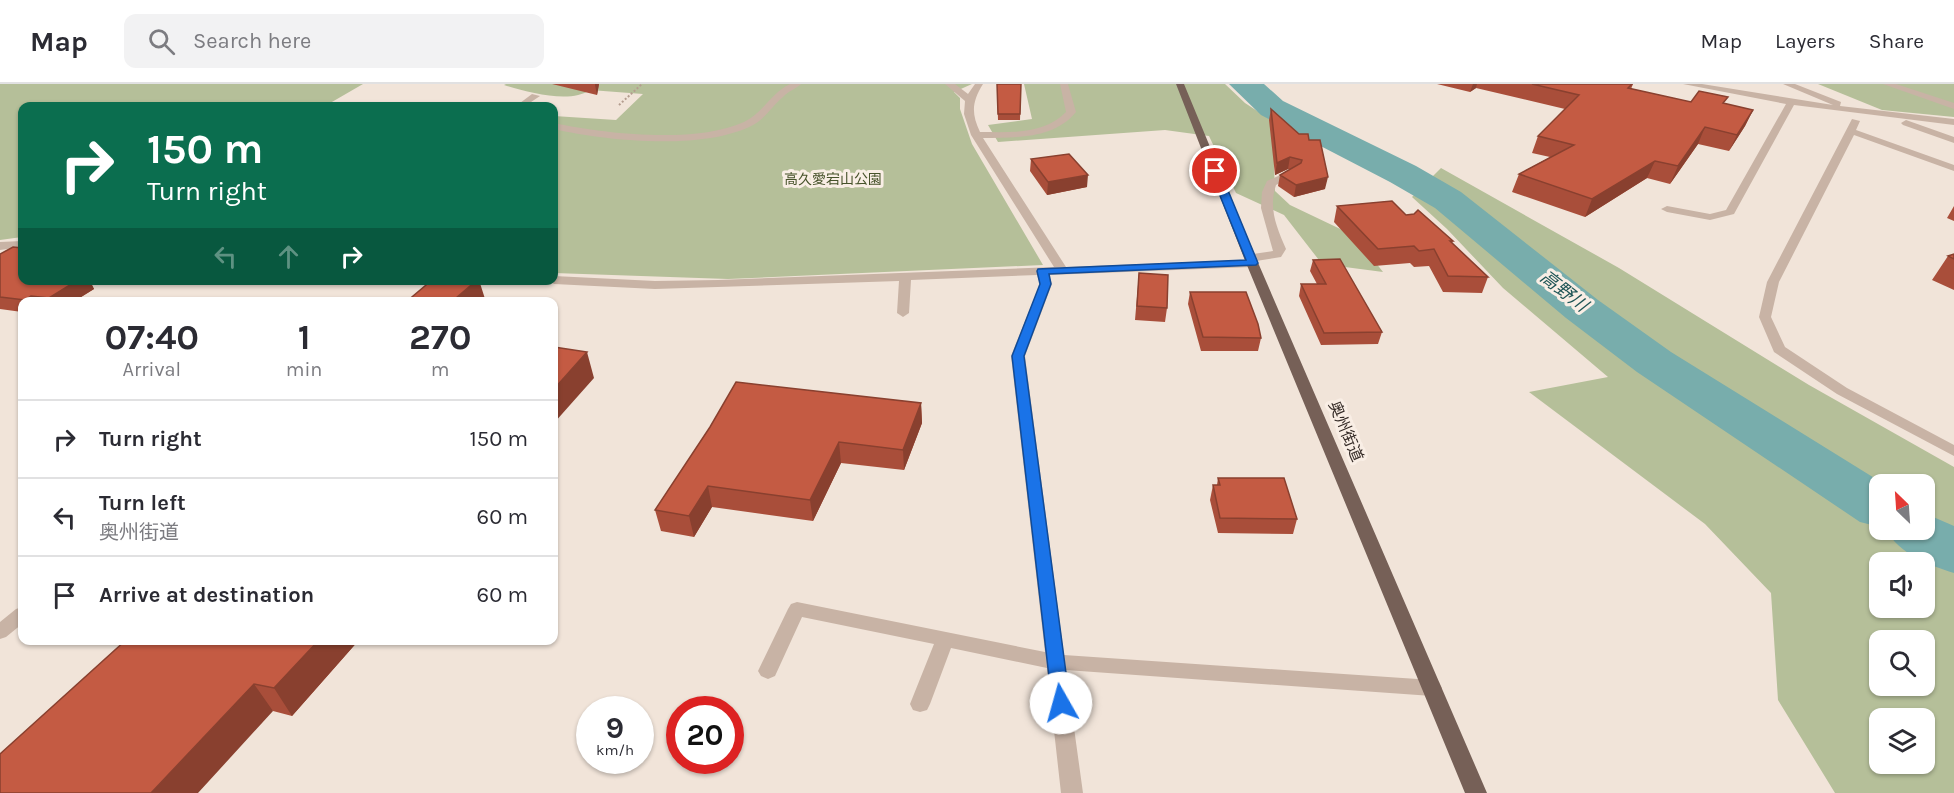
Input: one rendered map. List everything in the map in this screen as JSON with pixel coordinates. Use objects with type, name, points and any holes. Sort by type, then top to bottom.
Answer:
[{"type":"main road","name":"奥州街道","points":[[1180,84],[1251,261],[1476,793]]},
{"type":"street","points":[[558,127],[586,134],[617,137],[656,138],[709,134],[734,129],[756,119],[773,98],[797,84]]},
{"type":"street","points":[[949,84],[968,99]]},
{"type":"street","points":[[979,84],[968,99],[968,116],[976,135],[1062,270]]},
{"type":"street","points":[[976,135],[1047,129],[1064,123],[1071,112],[1064,84]]},
{"type":"street","points":[[1687,84],[1791,103],[1954,122]]},
{"type":"street","points":[[1787,84],[1859,112]]},
{"type":"street","points":[[1887,84],[1954,106]]},
{"type":"street","points":[[526,102],[535,96]]},
{"type":"street","points":[[1667,209],[1710,217],[1730,212],[1791,103]]},
{"type":"street","points":[[1859,112],[1773,282],[1765,317],[1779,349],[1842,391],[1954,451]]},
{"type":"street","points":[[1879,114],[1954,140]]},
{"type":"street","points":[[1851,131],[1954,168]]},
{"type":"street","points":[[558,280],[655,285],[718,284],[1251,261],[1277,254],[1280,249],[1264,205],[1266,192],[1271,183],[1293,173]]},
{"type":"street","points":[[0,246],[18,244]]},
{"type":"street","points":[[1042,271],[1046,284],[1018,356],[1072,793]]},
{"type":"street","points":[[903,313],[904,275]]},
{"type":"street","points":[[768,671],[797,609],[1056,662],[1432,688]]},
{"type":"street","points":[[0,632],[18,617]]},
{"type":"street","points":[[920,704],[945,640]]},
{"type":"path","points":[[619,105],[642,84]]},
{"type":"green space","points":[[0,84],[363,84],[332,102],[18,102],[18,238],[0,240]]},
{"type":"green space","name":"高久愛宕山公園","points":[[972,84],[954,92],[960,98],[960,109],[972,144],[1043,265],[728,279],[558,273],[558,116],[616,120],[643,94],[590,90],[582,94],[560,96],[524,91],[504,85]]},
{"type":"green space","points":[[1024,84],[1225,84],[1245,103],[1280,126],[1274,167],[1275,191],[1290,205],[1355,236],[1383,272],[1322,264],[1284,215],[1236,193],[1209,136],[1165,130],[998,142],[988,125],[1032,119]]},
{"type":"green space","points":[[1818,84],[1954,84],[1954,117],[1882,110]]},
{"type":"green space","points":[[1441,168],[1619,268],[1809,385],[1954,467],[1954,793],[1835,793],[1778,700],[1771,593],[1705,524],[1529,392],[1608,377],[1503,288],[1447,229],[1412,197]]},
{"type":"building","points":[[997,84],[1021,84],[1020,114],[998,114]]},
{"type":"building","points":[[1532,84],[1632,84],[1628,88],[1691,102],[1699,91],[1728,97],[1723,103],[1753,110],[1737,135],[1705,127],[1678,166],[1655,161],[1592,199],[1519,174],[1574,145],[1538,136],[1579,95]]},
{"type":"building","points":[[1271,109],[1299,134],[1308,134],[1309,140],[1320,140],[1328,177],[1296,185],[1280,175],[1301,163],[1302,160],[1290,157],[1277,163]]},
{"type":"building","points":[[1069,154],[1088,175],[1048,182],[1031,159]]},
{"type":"building","points":[[1392,201],[1406,215],[1414,214],[1418,210],[1453,241],[1450,241],[1488,277],[1448,276],[1434,249],[1419,251],[1414,246],[1378,249],[1337,206]]},
{"type":"building","points":[[13,247],[18,248],[18,285],[70,285],[51,297],[31,296],[18,297],[18,299],[0,297],[0,254]]},
{"type":"building","points":[[1340,259],[1382,332],[1324,333],[1301,284],[1326,284],[1313,260]]},
{"type":"building","points":[[1139,273],[1168,275],[1167,308],[1137,306]]},
{"type":"building","points":[[426,285],[471,285],[457,297],[412,297]]},
{"type":"building","points":[[1190,292],[1246,292],[1261,338],[1203,337]]},
{"type":"building","points":[[558,348],[587,352],[558,385]]},
{"type":"building","points":[[736,382],[921,403],[903,450],[839,442],[810,500],[708,486],[689,516],[655,510],[710,427]]},
{"type":"building","points":[[1218,478],[1284,478],[1297,519],[1220,518],[1213,485],[1220,485]]},
{"type":"building","points":[[120,645],[314,645],[274,688],[254,684],[151,793],[0,793],[0,754]]},
{"type":"waterway","name":"高野川","points":[[1245,84],[1272,108],[1403,174],[1448,200],[1582,309],[1654,362],[1869,501]]},
{"type":"waterway","name":"高野川","points":[[1933,540],[1954,552]]},
{"type":"route","points":[[1061,703],[1018,356],[1046,284],[1042,271],[1252,263],[1215,171]]}]
